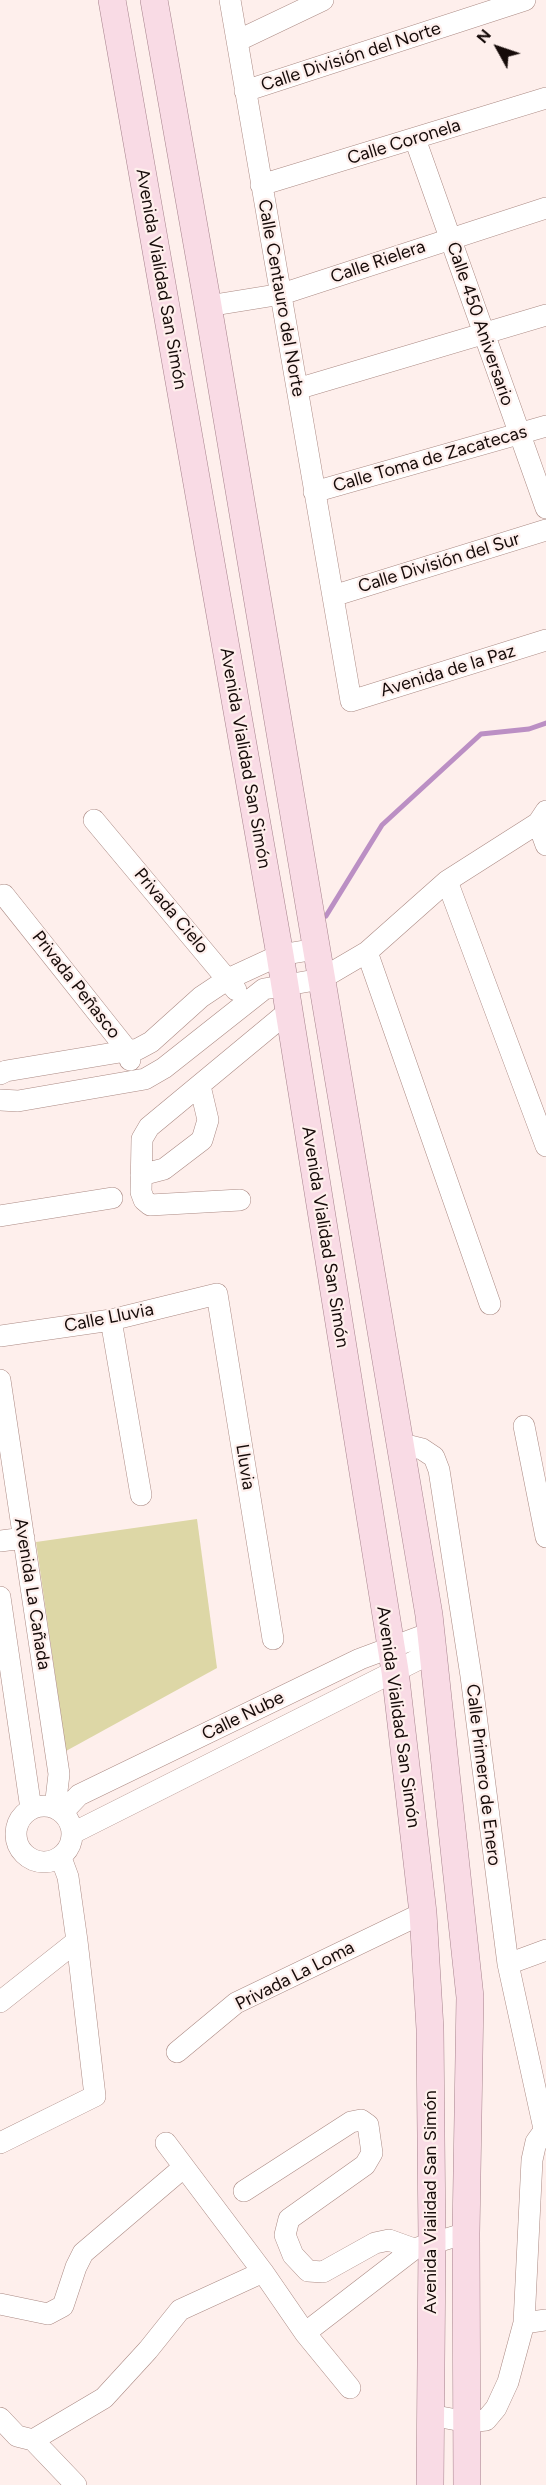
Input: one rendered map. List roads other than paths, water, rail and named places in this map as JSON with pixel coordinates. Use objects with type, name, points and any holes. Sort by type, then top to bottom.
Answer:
[{"type":"main road","name":"Avenida Vialidad San Simón","points":[[112,0],[280,955],[392,1659],[423,1913],[430,2029],[423,2246],[430,2415],[430,2485]]},
{"type":"main road","name":"Avenida Vialidad San Simón","points":[[154,0],[208,306],[431,1633],[470,1997],[466,2233],[467,2485]]},
{"type":"street","name":"Calle Centauro del Norte","points":[[230,0],[351,701]]},
{"type":"street","points":[[237,41],[323,0]]},
{"type":"street","name":"Calle División del Norte","points":[[245,91],[525,0]]},
{"type":"street","name":"Calle Coronela","points":[[261,185],[546,98]]},
{"type":"street","name":"Calle 450 Aniversario","points":[[415,139],[546,508]]},
{"type":"street","name":"Calle Rielera","points":[[208,306],[282,294],[546,208]]},
{"type":"street","points":[[297,389],[546,315]]},
{"type":"street","name":"Calle Toma de Zacatecas","points":[[314,492],[546,426]]},
{"type":"street","name":"Calle División del Sur","points":[[333,596],[546,530]]},
{"type":"street","name":"Avenida de la Paz","points":[[351,701],[546,640]]},
{"type":"street","points":[[0,1100],[18,1101],[146,1078],[164,1068],[264,989],[321,979],[367,952],[447,881],[542,817],[546,845]]},
{"type":"street","name":"Privada Cielo","points":[[94,820],[246,1003]]},
{"type":"street","points":[[447,881],[546,1146]]},
{"type":"street","name":"Privada Peñasco","points":[[4,895],[128,1051],[134,1080]]},
{"type":"street","points":[[0,1074],[6,1071],[138,1049],[152,1042],[201,997],[228,979],[280,955],[316,949]]},
{"type":"street","points":[[367,952],[490,1304]]},
{"type":"street","points":[[240,1200],[150,1205],[144,1200],[141,1192],[142,1139],[149,1127],[289,1011]]},
{"type":"street","points":[[141,1175],[164,1169],[202,1140],[208,1120],[200,1086]]},
{"type":"street","points":[[0,1216],[112,1198]]},
{"type":"street","name":"Calle Lluvia","points":[[0,1336],[111,1320],[217,1294]]},
{"type":"street","name":"Lluvia","points":[[217,1294],[273,1639]]},
{"type":"street","points":[[111,1320],[141,1494]]},
{"type":"street","name":"Avenida La Cañada","points":[[0,1380],[2,1412],[24,1538],[59,1774],[59,1810]]},
{"type":"street","points":[[524,1426],[546,1537]]},
{"type":"street","name":"Calle Primero de Enero","points":[[398,1443],[422,1449],[434,1457],[439,1470],[459,1611],[471,1676],[508,1964],[545,2133],[536,2142],[532,2160],[524,2323],[508,2382],[496,2408],[486,2420],[468,2422]]},
{"type":"street","points":[[0,1541],[24,1538]]},
{"type":"street","name":"Avenida La Cañada","points":[[0,1597],[6,1685],[31,1809]]},
{"type":"street","name":"Calle Nube","points":[[73,1833],[392,1659],[459,1611]]},
{"type":"street","name":"Calle Nube","points":[[59,1810],[79,1795],[392,1659]]},
{"type":"street","points":[[6,1685],[44,1671]]},
{"type":"street","points":[[45,1806],[59,1810],[69,1820],[73,1833],[71,1845],[61,1858],[48,1863],[39,1863],[27,1857],[20,1849],[8,1847],[21,1818],[31,1809],[45,1806]]},
{"type":"street","points":[[0,2143],[95,2096],[68,1877],[61,1858]]},
{"type":"street","name":"Privada La Loma","points":[[177,2052],[236,2003],[423,1913]]},
{"type":"street","points":[[0,2002],[77,1941]]},
{"type":"street","points":[[508,1964],[546,1950]]},
{"type":"street","points":[[244,2191],[351,2122],[361,2120],[368,2125],[372,2153],[365,2165],[289,2218],[285,2235],[293,2255],[308,2271],[323,2272],[375,2243],[389,2240],[423,2246]]},
{"type":"street","points":[[166,2143],[263,2272],[305,2333],[350,2388]]},
{"type":"street","points":[[0,2304],[48,2314],[63,2306],[83,2253],[184,2167]]},
{"type":"street","points":[[305,2333],[423,2246],[466,2233]]},
{"type":"street","points":[[33,2440],[104,2398],[148,2350],[180,2310],[263,2272]]},
{"type":"street","points":[[524,2323],[546,2320]]},
{"type":"street","points":[[430,2415],[468,2422]]},
{"type":"street","points":[[0,2418],[17,2436],[33,2440],[76,2485]]},
{"type":"waterway","points":[[326,916],[382,825],[481,734],[529,729],[546,723]]}]
